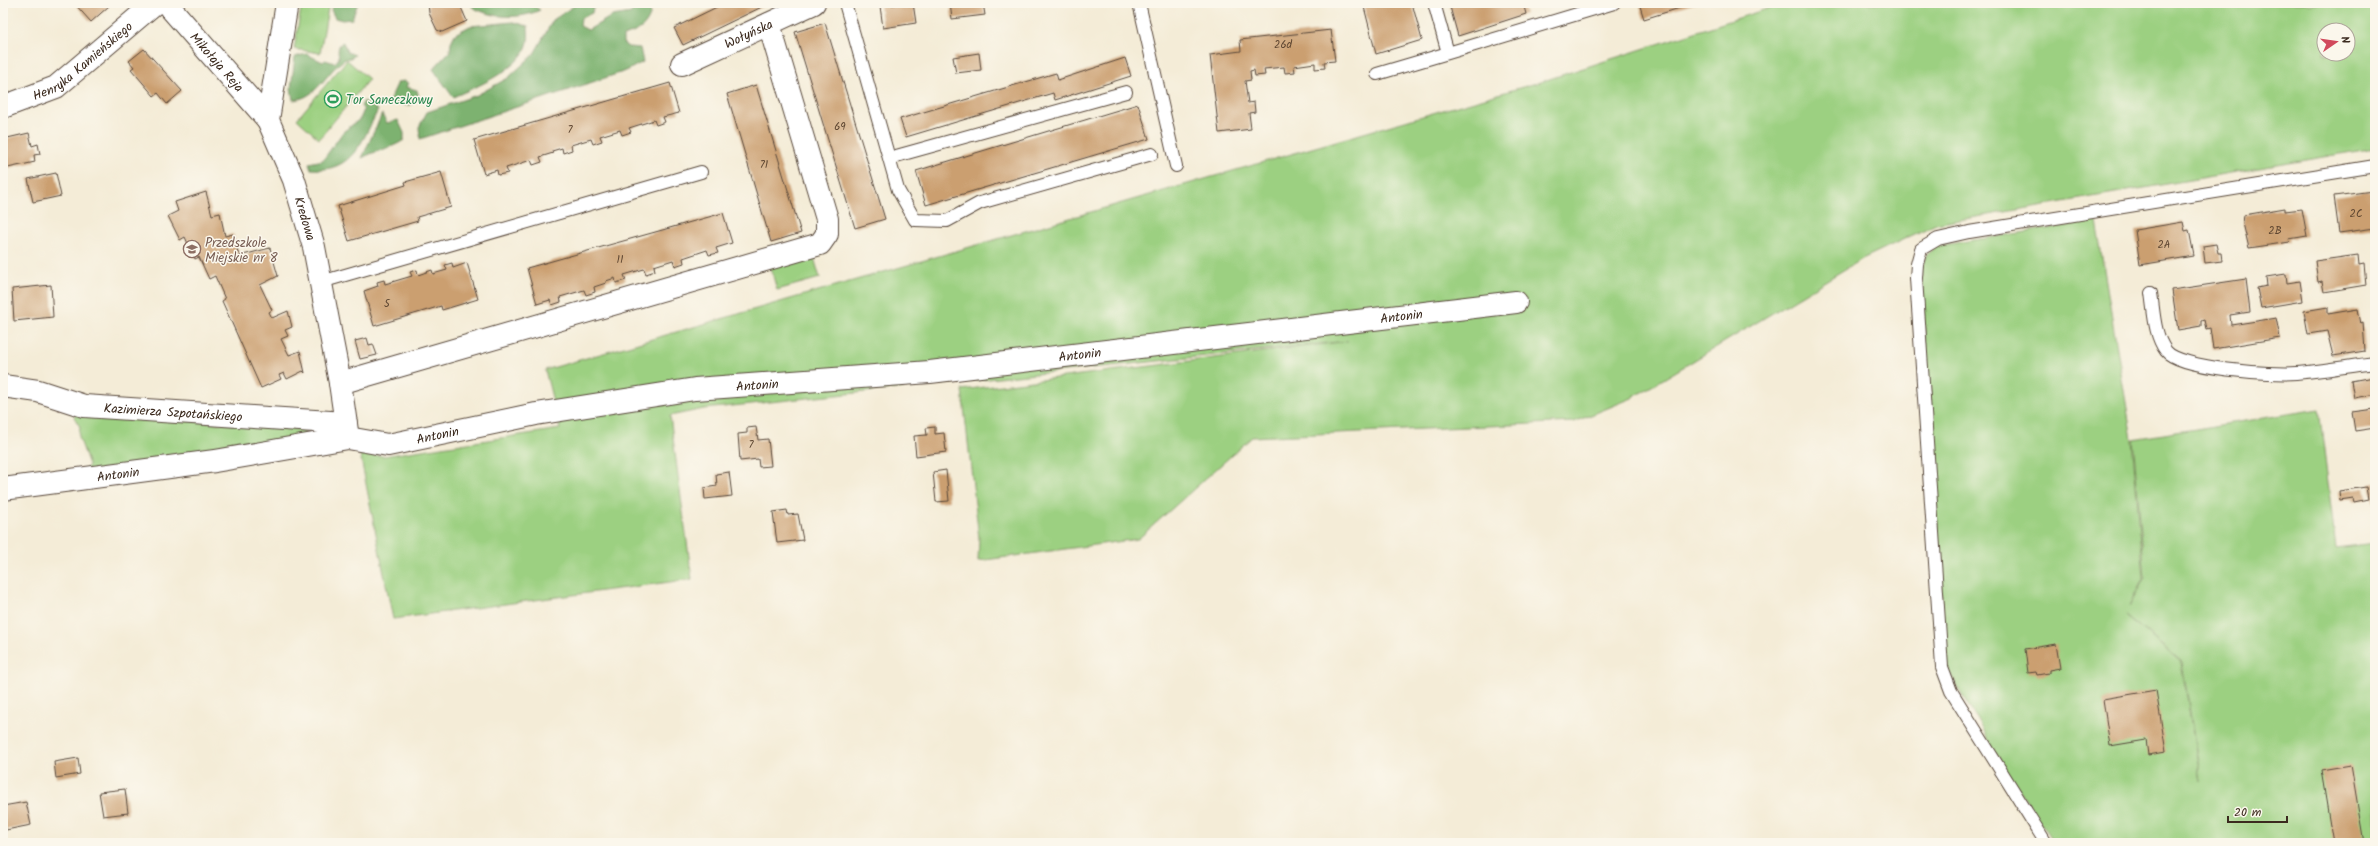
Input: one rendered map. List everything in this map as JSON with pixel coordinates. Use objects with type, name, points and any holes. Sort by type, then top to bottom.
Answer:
[{"type":"street","name":"Henryka Kamieńskiego","points":[[3,107],[56,87],[155,3]]},
{"type":"street","name":"Mikołaja Reja","points":[[166,3],[268,120]]},
{"type":"street","points":[[268,120],[287,3]]},
{"type":"street","name":"Wołyńska","points":[[682,64],[814,3]]},
{"type":"street","points":[[340,383],[820,244],[827,234],[827,219],[769,24]]},
{"type":"street","name":"Kredowa","points":[[268,120],[294,180],[314,246],[340,383],[347,431]]},
{"type":"street","name":"Antonin","points":[[3,488],[214,461],[347,431],[388,445],[536,414],[695,389],[930,372],[1516,302]]},
{"type":"street","name":"Kazimierza Szpotańskiego","points":[[3,386],[38,391],[84,406],[347,431]]},
{"type":"lane","points":[[845,3],[898,190],[915,220],[947,221],[980,203],[1152,154]]},
{"type":"lane","points":[[1139,3],[1176,166]]},
{"type":"lane","points":[[1434,3],[1448,53]]},
{"type":"lane","points":[[1377,74],[1614,3]]},
{"type":"lane","points":[[889,158],[1126,92]]},
{"type":"lane","points":[[2046,843],[1951,691],[1942,667],[1916,278],[1917,264],[1921,249],[1938,239],[1961,233],[2375,166]]},
{"type":"lane","points":[[321,282],[700,172]]},
{"type":"lane","points":[[2151,293],[2157,335],[2167,352],[2186,363],[2208,367],[2295,373],[2375,363]]},
{"type":"green space","points":[[302,3],[329,3],[320,53],[294,49]]},
{"type":"green space","points":[[333,3],[358,3],[352,19],[342,20],[335,18],[331,10]]},
{"type":"green space","points":[[473,3],[530,3],[540,10],[523,15],[506,16],[488,14],[480,11],[472,7]]},
{"type":"green space","points":[[578,3],[600,3],[593,8],[592,13],[581,18],[580,26],[588,30],[612,16],[631,13],[634,8],[641,3],[651,12],[647,22],[641,28],[633,33],[623,36],[623,43],[628,47],[640,48],[643,62],[626,71],[420,139],[419,127],[427,112],[477,95],[508,78],[534,54],[553,20]]},
{"type":"green space","points":[[1785,3],[2375,3],[2375,148],[1936,224],[1860,260],[1632,398],[1574,422],[1252,437],[1138,539],[978,561],[979,538],[962,390],[1348,341],[704,409],[670,416],[692,579],[393,619],[360,454],[383,456],[560,429],[545,370],[1540,82]]},
{"type":"green space","points":[[513,22],[528,26],[528,42],[524,52],[517,61],[497,76],[453,97],[433,69],[450,51],[451,42],[455,34],[470,26]]},
{"type":"green space","points":[[343,42],[347,52],[355,55],[337,65],[321,84],[309,95],[293,100],[291,88],[295,57],[306,54],[323,62],[325,60],[335,63],[339,58],[339,47]]},
{"type":"green space","name":"Tor Saneczkowy","points":[[347,60],[369,79],[319,139],[297,119]]},
{"type":"green space","points":[[404,81],[408,83],[406,87],[417,90],[419,98],[411,105],[388,104],[398,82]]},
{"type":"green space","points":[[364,101],[378,110],[367,133],[354,153],[337,166],[325,169],[311,169],[309,163],[323,160],[343,132],[360,119],[364,110],[361,106]]},
{"type":"green space","points":[[382,114],[387,123],[398,120],[404,133],[404,140],[362,158]]},
{"type":"green space","points":[[2096,221],[2132,439],[2144,577],[2129,607],[2145,577],[2133,439],[2319,409],[2336,548],[2375,543],[2375,843],[2053,843],[2007,772],[1946,667],[1921,270],[1926,255],[1936,246]],"holes":[[[2125,615],[2182,662],[2201,781],[2181,662]]]},
{"type":"green space","points":[[812,251],[820,278],[777,290],[769,262]]},
{"type":"green space","points":[[76,413],[301,429],[307,433],[301,438],[83,473],[89,465],[79,437],[80,427],[74,417]]},
{"type":"building","points":[[74,3],[107,3],[109,6],[91,22]]},
{"type":"building","points":[[428,3],[459,3],[467,21],[442,32],[437,30],[429,13]]},
{"type":"building","points":[[725,3],[770,3],[683,45],[674,28]]},
{"type":"building","points":[[913,3],[916,23],[883,28],[880,6]]},
{"type":"building","points":[[950,3],[983,3],[985,15],[952,19]]},
{"type":"building","points":[[1363,3],[1412,3],[1422,40],[1376,54]]},
{"type":"building","points":[[1449,3],[1523,3],[1526,14],[1458,36]]},
{"type":"building","points":[[1639,3],[1696,3],[1644,19]]},
{"type":"building","points":[[825,23],[885,219],[855,228],[795,32]]},
{"type":"building","points":[[1331,30],[1335,61],[1324,62],[1325,68],[1315,69],[1315,63],[1294,66],[1295,72],[1285,73],[1284,67],[1264,69],[1265,75],[1255,76],[1254,70],[1250,71],[1251,80],[1245,81],[1248,103],[1254,102],[1255,112],[1249,113],[1251,129],[1219,133],[1210,55],[1241,51],[1240,40]]},
{"type":"building","points":[[144,49],[182,91],[167,104],[158,93],[154,96],[131,69],[134,67],[129,61]]},
{"type":"building","points":[[979,53],[981,70],[956,73],[953,57]]},
{"type":"building","points":[[1125,58],[1131,76],[1055,100],[1053,93],[906,137],[900,119],[1056,73],[1058,80]]},
{"type":"building","points":[[670,83],[679,113],[663,117],[665,122],[656,125],[654,120],[629,128],[631,132],[622,135],[620,130],[600,136],[602,141],[593,144],[591,139],[571,145],[572,150],[563,153],[562,148],[552,151],[553,153],[540,157],[542,162],[533,165],[531,160],[506,168],[508,173],[498,175],[497,170],[484,174],[474,140]]},
{"type":"building","points":[[756,85],[801,233],[771,242],[727,94]]},
{"type":"building","points":[[1138,104],[1149,139],[926,205],[916,171]]},
{"type":"building","points":[[29,133],[32,146],[38,144],[40,154],[34,155],[35,162],[3,169],[3,139]]},
{"type":"building","points":[[441,172],[451,207],[417,217],[418,221],[349,241],[338,206],[406,185],[405,182]]},
{"type":"building","points":[[56,173],[61,196],[33,202],[28,179]]},
{"type":"building","points":[[2373,191],[2375,228],[2339,233],[2334,196]]},
{"type":"building","points":[[206,192],[212,215],[220,213],[225,236],[233,234],[239,256],[270,248],[278,276],[260,285],[272,310],[269,312],[272,318],[288,311],[292,327],[285,330],[288,336],[281,339],[289,355],[300,351],[305,373],[303,371],[287,379],[284,373],[279,375],[281,379],[261,388],[222,301],[225,299],[215,276],[209,279],[199,257],[195,259],[185,237],[180,240],[168,216],[178,211],[175,202]]},
{"type":"building","points":[[2285,208],[2285,211],[2302,209],[2307,236],[2289,239],[2290,242],[2249,248],[2243,223],[2244,215]]},
{"type":"building","points":[[723,213],[732,243],[716,248],[718,253],[709,255],[707,250],[683,258],[684,263],[675,266],[673,260],[654,266],[655,271],[646,274],[644,269],[624,275],[626,280],[616,283],[615,278],[606,281],[606,283],[594,287],[595,292],[586,295],[584,290],[560,297],[561,302],[552,305],[550,300],[537,304],[527,268]]},
{"type":"building","points":[[2183,222],[2185,231],[2189,230],[2194,256],[2140,265],[2135,230]]},
{"type":"building","points":[[2216,244],[2218,253],[2221,253],[2222,261],[2205,263],[2203,246]]},
{"type":"building","points":[[2358,255],[2359,265],[2364,264],[2366,285],[2324,292],[2322,281],[2318,282],[2315,261]]},
{"type":"building","points":[[452,263],[453,268],[467,263],[478,299],[442,310],[441,306],[374,326],[364,291],[378,286],[377,282],[384,280],[385,284],[412,276],[410,272],[417,270],[418,275],[432,270],[433,274],[447,270],[445,265]]},
{"type":"building","points":[[2286,274],[2287,283],[2300,281],[2303,301],[2261,308],[2257,288],[2267,286],[2266,277]]},
{"type":"building","points":[[2246,279],[2250,312],[2230,315],[2231,325],[2276,318],[2280,338],[2213,349],[2210,328],[2206,329],[2204,320],[2201,321],[2201,326],[2178,330],[2172,290]]},
{"type":"building","points":[[51,285],[53,317],[14,321],[12,289]]},
{"type":"building","points":[[2328,307],[2328,314],[2358,309],[2361,324],[2363,323],[2365,351],[2333,356],[2327,331],[2308,334],[2304,311]]},
{"type":"building","points":[[367,338],[369,345],[373,344],[377,355],[360,359],[355,341]]},
{"type":"building","points":[[2373,377],[2375,394],[2354,398],[2351,381]]},
{"type":"building","points":[[2375,409],[2375,428],[2355,431],[2352,412]]},
{"type":"building","points":[[756,427],[758,440],[768,439],[771,466],[759,467],[758,459],[740,461],[738,434],[747,433],[747,428]]},
{"type":"building","points":[[935,427],[935,434],[944,433],[946,452],[916,456],[914,436],[927,435],[926,428]]},
{"type":"building","points":[[946,470],[949,501],[936,502],[933,472]]},
{"type":"building","points":[[729,472],[732,496],[705,499],[704,488],[717,486],[716,474]]},
{"type":"building","points":[[2375,483],[2375,504],[2374,504],[2370,484]]},
{"type":"building","points":[[2366,487],[2368,499],[2354,502],[2353,498],[2340,500],[2339,491]]},
{"type":"building","points":[[787,510],[788,515],[798,514],[803,540],[777,543],[773,512]]},
{"type":"building","points":[[2056,644],[2060,668],[2049,670],[2049,673],[2037,675],[2036,672],[2028,673],[2025,649]]},
{"type":"building","points":[[2156,690],[2166,752],[2148,755],[2146,740],[2110,746],[2103,699]]},
{"type":"building","points":[[78,758],[80,774],[56,778],[54,762]]},
{"type":"building","points":[[2351,765],[2364,843],[2333,843],[2321,770]]},
{"type":"building","points":[[125,789],[128,813],[103,816],[99,792]]},
{"type":"building","points":[[26,802],[31,825],[6,830],[3,806]]},
{"type":"place","name":"Tor Saneczkowy","points":[[333,99]]},
{"type":"place","name":"Przedszkole Miejskie nr 8","points":[[192,249]]}]
